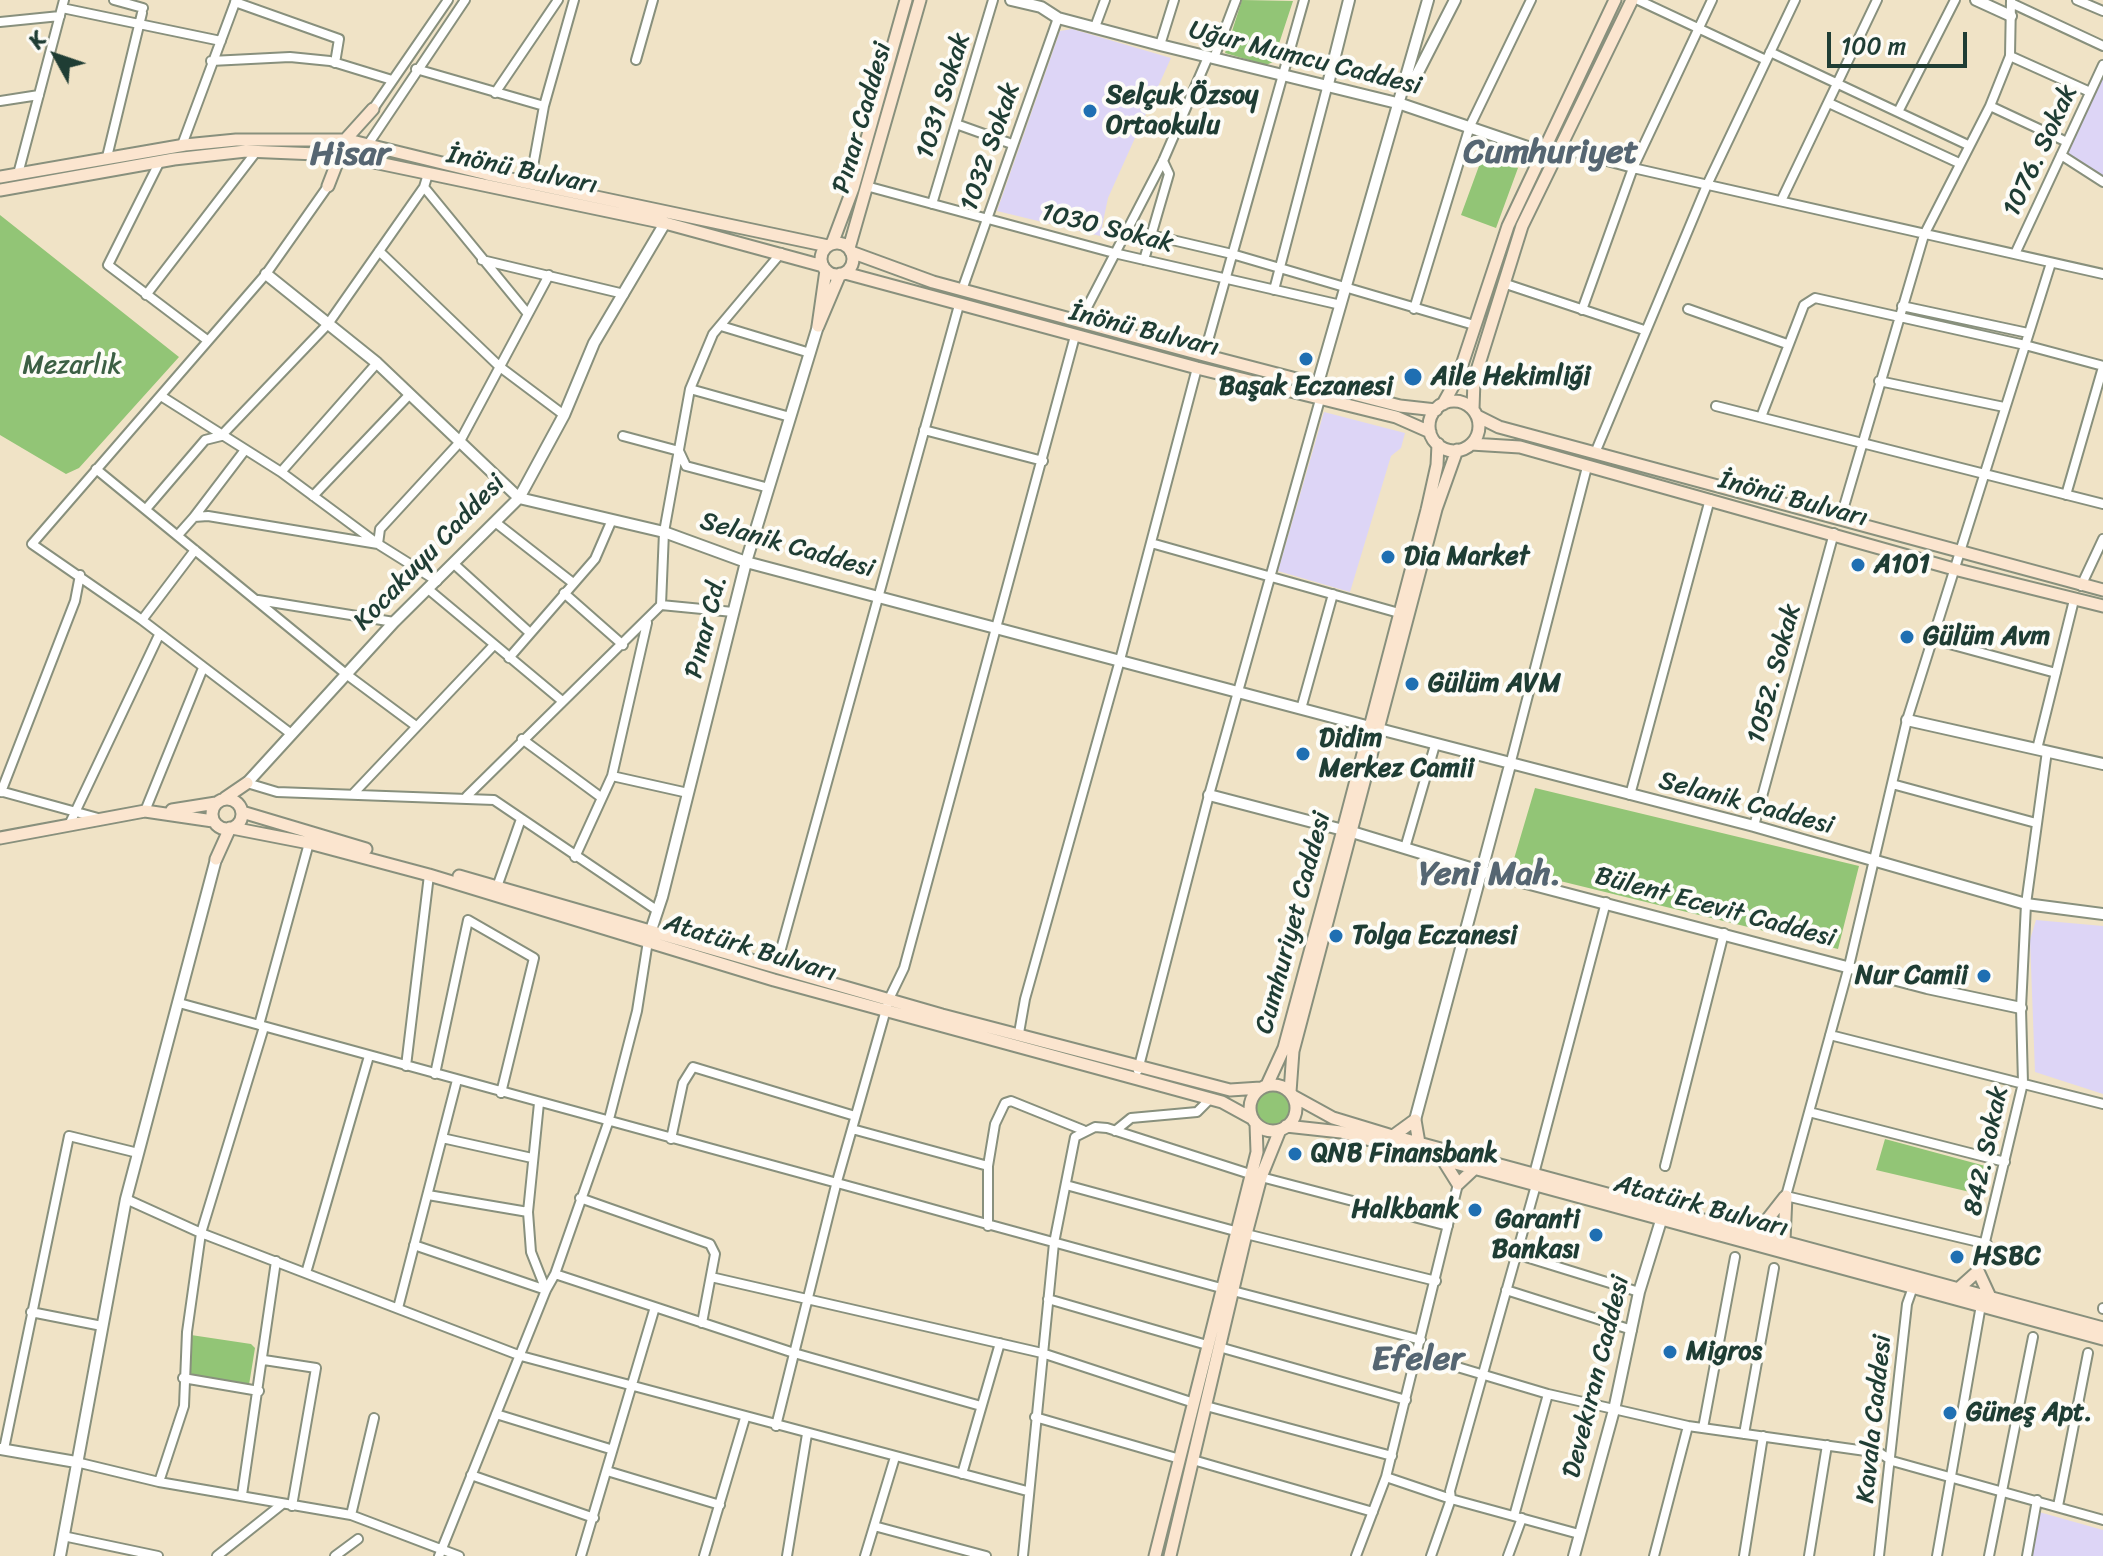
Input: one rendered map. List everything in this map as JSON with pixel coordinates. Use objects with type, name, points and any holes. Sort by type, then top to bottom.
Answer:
[{"type":"main road","name":"Pınar Caddesi","points":[[830,245],[853,188],[906,0]]},
{"type":"main road","name":"Pınar Caddesi","points":[[850,250],[920,0]]},
{"type":"main road","points":[[1615,0],[1508,226],[1458,377],[1440,407],[1430,432],[1438,444],[1457,450],[1471,444],[1479,428],[1474,380],[1522,226],[1635,0]]},
{"type":"main road","points":[[328,186],[346,157],[357,151],[356,144],[373,109]]},
{"type":"main road","name":"İnönü Bulvarı","points":[[0,177],[182,145],[236,140],[356,144],[830,245]]},
{"type":"main road","points":[[346,157],[338,147],[356,144]]},
{"type":"main road","name":"İnönü Bulvarı","points":[[0,190],[160,161],[256,152],[346,157],[665,223],[781,253],[824,268]]},
{"type":"main road","points":[[830,245],[850,250],[851,266],[842,274],[818,326],[824,268],[822,255],[830,245]]},
{"type":"main road","name":"İnönü Bulvarı","points":[[850,250],[962,290],[1204,355],[1400,406],[1440,407]]},
{"type":"main road","points":[[824,268],[842,274]]},
{"type":"main road","name":"İnönü Bulvarı","points":[[842,274],[1197,368],[1321,396],[1396,417],[1430,432]]},
{"type":"main road","points":[[1075,336],[1080,321]]},
{"type":"main road","points":[[1197,368],[1204,355]]},
{"type":"main road","points":[[1440,407],[1459,402],[1475,412]]},
{"type":"main road","name":"İnönü Bulvarı","points":[[1475,412],[1499,427],[2103,590]]},
{"type":"main road","name":"Cumhuriyet Caddesi","points":[[1374,728],[1399,613],[1437,465],[1438,444]]},
{"type":"main road","name":"İnönü Bulvarı","points":[[1471,444],[1520,447],[1954,569],[2103,606]]},
{"type":"main road","name":"Cumhuriyet Caddesi","points":[[1291,1094],[1293,1051],[1374,728],[1436,509],[1457,450]]},
{"type":"main road","points":[[216,859],[223,826],[212,810],[247,783]]},
{"type":"main road","name":"Kocakuyu Caddesi","points":[[223,826],[240,821],[247,783]]},
{"type":"main road","name":"Atatürk Bulvarı","points":[[0,838],[70,823],[220,801],[885,1012],[1210,1099],[1254,1121]]},
{"type":"main road","name":"Atatürk Bulvarı","points":[[163,811],[309,843],[1230,1090],[1264,1087]]},
{"type":"main road","name":"Cumhuriyet Caddesi","points":[[1264,1087],[1284,1048],[1348,831]]},
{"type":"main road","points":[[1155,1556],[1186,1459],[1256,1176],[1257,1152],[1251,1102],[1264,1087],[1279,1085],[1291,1094],[1296,1109],[1256,1176]]},
{"type":"main road","name":"Atatürk Bulvarı","points":[[1291,1094],[1333,1118],[1535,1180],[1959,1288],[1985,1301],[2103,1339]]},
{"type":"main road","points":[[1393,1136],[1415,1120],[1419,1143]]},
{"type":"main road","points":[[1254,1121],[1267,1130],[1283,1128]]},
{"type":"main road","name":"Atatürk Bulvarı","points":[[1283,1128],[1341,1132],[1474,1169],[1535,1180]]},
{"type":"main road","points":[[1443,1160],[1458,1184],[1474,1169]]},
{"type":"main road","points":[[1756,1234],[1786,1196]]},
{"type":"main road","points":[[1774,1249],[1784,1241],[1786,1196]]},
{"type":"main road","name":"Atatürk Bulvarı","points":[[1664,1214],[1774,1249],[1913,1287],[2103,1328]]},
{"type":"main road","points":[[1959,1288],[1978,1271],[1985,1301]]},
{"type":"main road","points":[[1170,1556],[1186,1459]]},
{"type":"street","points":[[107,157],[144,24],[144,7],[114,0]]},
{"type":"street","points":[[373,109],[448,0]]},
{"type":"street","points":[[356,144],[416,69],[465,0]]},
{"type":"street","points":[[495,93],[558,0]]},
{"type":"street","points":[[530,183],[544,106],[574,0]]},
{"type":"street","points":[[636,60],[653,0]]},
{"type":"street","name":"1031 Sokak","points":[[932,204],[993,0]]},
{"type":"street","name":"Uğur Mumcu Caddesi","points":[[1011,0],[1042,4],[1058,18],[1401,104],[1542,152]]},
{"type":"street","points":[[1095,27],[1105,0]]},
{"type":"street","points":[[1160,45],[1174,0]]},
{"type":"street","points":[[1080,321],[1163,161],[1236,0]]},
{"type":"street","points":[[1204,355],[1304,0]]},
{"type":"street","points":[[1274,290],[1349,0]]},
{"type":"street","points":[[1318,383],[1371,191],[1401,104],[1428,0]]},
{"type":"street","points":[[1401,104],[1455,0]]},
{"type":"street","points":[[1414,309],[1470,126],[1531,0]]},
{"type":"street","points":[[1635,0],[1698,29],[1839,84],[1968,145]]},
{"type":"street","points":[[1582,310],[1633,168],[1712,0]]},
{"type":"street","points":[[1595,453],[1707,185],[1795,0]]},
{"type":"street","points":[[1781,201],[1831,104],[1877,0]]},
{"type":"street","points":[[1898,112],[1955,0]]},
{"type":"street","points":[[1976,0],[2011,16]]},
{"type":"street","points":[[2077,0],[2103,11]]},
{"type":"street","points":[[182,145],[236,1],[339,39],[335,63]]},
{"type":"street","points":[[1840,520],[1924,235],[1990,106],[2010,56],[2011,2],[2103,46]]},
{"type":"street","points":[[0,22],[62,8],[221,41]]},
{"type":"street","points":[[18,174],[62,8]]},
{"type":"street","name":"1032 Sokak","points":[[962,290],[1058,18]]},
{"type":"street","points":[[2010,56],[2090,92]]},
{"type":"street","points":[[211,61],[290,57],[335,63],[392,80]]},
{"type":"street","name":"1076. Sokak","points":[[2015,254],[2103,65]]},
{"type":"street","points":[[416,69],[544,106]]},
{"type":"street","points":[[0,101],[39,95]]},
{"type":"street","points":[[1831,104],[1959,163]]},
{"type":"street","points":[[1990,106],[2067,142]]},
{"type":"street","points":[[956,124],[1012,144]]},
{"type":"street","points":[[1559,148],[1633,168],[2103,274]]},
{"type":"street","points":[[146,295],[256,152]]},
{"type":"street","points":[[2061,155],[2103,182]]},
{"type":"street","points":[[160,161],[108,265],[207,340]]},
{"type":"street","points":[[1144,260],[1169,174],[1163,161]]},
{"type":"street","points":[[146,509],[205,440],[221,436],[328,324],[424,187],[428,174]]},
{"type":"street","points":[[290,733],[142,620],[32,544],[266,274],[328,186]]},
{"type":"street","name":"1030 Sokak","points":[[866,186],[1114,253],[1341,305]]},
{"type":"street","points":[[424,187],[528,314]]},
{"type":"street","name":"Kocakuyu Caddesi","points":[[247,783],[394,622],[519,498],[564,415],[594,343],[665,223]]},
{"type":"street","points":[[1151,235],[1232,254],[1474,325]]},
{"type":"street","points":[[379,251],[500,367],[564,415]]},
{"type":"street","points":[[467,796],[561,700],[647,623],[661,605],[664,532],[690,389],[713,334],[781,253]]},
{"type":"street","points":[[482,260],[624,294]]},
{"type":"street","points":[[1987,1244],[1786,1196],[1849,966],[1907,720],[2051,263]]},
{"type":"street","name":"Selanik Caddesi","points":[[266,274],[377,363],[519,498],[664,532],[746,562],[999,626],[1510,765],[1754,826],[2026,904],[2103,914]]},
{"type":"street","points":[[378,544],[380,529],[459,443],[549,275]]},
{"type":"street","points":[[1503,283],[1644,330]]},
{"type":"street","points":[[1761,417],[1804,305],[1815,298],[2025,345],[2103,366],[2066,495]]},
{"type":"street","points":[[776,967],[959,305]]},
{"type":"street","points":[[1902,306],[2028,333]]},
{"type":"street","points":[[1688,309],[1787,344]]},
{"type":"street","points":[[721,326],[810,353]]},
{"type":"street","name":"Pınar Cd.","points":[[649,936],[658,911],[746,562],[818,326]]},
{"type":"street","points":[[776,1426],[836,1185],[889,999],[904,968],[1075,336]]},
{"type":"street","points":[[281,472],[377,363]]},
{"type":"street","points":[[1019,1033],[1025,999],[1120,660],[1197,368]]},
{"type":"street","points":[[1879,381],[2004,407]]},
{"type":"street","points":[[690,389],[790,417]]},
{"type":"street","points":[[313,496],[409,395]]},
{"type":"street","points":[[161,396],[281,472],[432,585],[493,646],[561,700]]},
{"type":"street","points":[[1136,1078],[1268,575],[1321,396]]},
{"type":"street","points":[[1716,406],[2103,504]]},
{"type":"street","points":[[924,430],[1043,461]]},
{"type":"street","points":[[623,436],[679,451],[686,466],[769,488]]},
{"type":"street","points":[[178,535],[245,450]]},
{"type":"street","points":[[1415,1120],[1587,467]]},
{"type":"street","points":[[96,469],[346,674],[416,726]]},
{"type":"street","points":[[1630,795],[1710,499]]},
{"type":"street","points":[[194,517],[208,516],[378,544]]},
{"type":"street","points":[[495,522],[573,583]]},
{"type":"street","points":[[509,658],[595,559],[611,522]]},
{"type":"street","name":"1052. Sokak","points":[[1754,826],[1834,533]]},
{"type":"street","points":[[2081,586],[2103,539]]},
{"type":"street","points":[[1151,543],[1399,613]]},
{"type":"street","points":[[142,620],[195,550]]},
{"type":"street","points":[[454,564],[530,633]]},
{"type":"street","points":[[80,575],[75,601],[0,791],[103,820]]},
{"type":"street","points":[[564,593],[623,645]]},
{"type":"street","points":[[1301,709],[1333,594]]},
{"type":"street","points":[[257,600],[394,622]]},
{"type":"street","name":"842. Sokak","points":[[1978,1271],[1987,1244],[2023,1083],[2021,1008],[2026,904],[2042,750],[2074,600]]},
{"type":"street","points":[[661,605],[733,612]]},
{"type":"street","points":[[575,857],[612,776],[647,623]]},
{"type":"street","points":[[70,823],[159,635]]},
{"type":"street","points":[[1931,639],[2056,673]]},
{"type":"street","points":[[353,794],[493,646]]},
{"type":"street","points":[[145,811],[203,668]]},
{"type":"street","points":[[1907,720],[2103,764]]},
{"type":"street","points":[[522,739],[602,798]]},
{"type":"street","points":[[1405,848],[1435,745]]},
{"type":"street","points":[[612,776],[688,793]]},
{"type":"street","points":[[247,783],[277,792],[436,800],[467,796],[494,800],[658,911]]},
{"type":"street","points":[[1892,784],[2036,823]]},
{"type":"street","name":"Bülent Ecevit Caddesi","points":[[1209,795],[1348,831],[1480,871],[1927,988],[2021,1008]]},
{"type":"street","points":[[497,887],[521,819]]},
{"type":"street","points":[[159,1482],[184,1406],[183,1378],[201,1233],[262,1026],[309,843]]},
{"type":"street","points":[[60,1556],[126,1199],[216,859]]},
{"type":"street","points":[[406,1066],[429,875]]},
{"type":"street","points":[[1431,1556],[1451,1499],[1450,1491],[1516,1254],[1606,902]]},
{"type":"street","points":[[435,1074],[468,920],[534,958],[501,1093]]},
{"type":"street","points":[[1665,1166],[1724,933]]},
{"type":"street","points":[[440,1553],[555,1274],[608,1123],[637,1011],[649,936]]},
{"type":"street","points":[[179,1003],[836,1185],[1421,1340]]},
{"type":"street","points":[[1830,1035],[2103,1104]]},
{"type":"street","points":[[306,1273],[369,1056]]},
{"type":"street","points":[[671,1139],[683,1083],[693,1067],[855,1116]]},
{"type":"street","points":[[398,1308],[457,1080]]},
{"type":"street","points":[[1115,1131],[1131,1118],[1197,1112],[1210,1099]]},
{"type":"street","points":[[988,1226],[988,1166],[995,1124],[1005,1103],[1011,1101],[1083,1130]]},
{"type":"street","points":[[539,1103],[528,1212],[531,1252],[546,1290]]},
{"type":"street","points":[[1809,1112],[2005,1162]]},
{"type":"street","points":[[1023,1556],[1027,1491],[1054,1243],[1075,1137],[1083,1130],[1095,1127],[1115,1131],[1256,1176],[1448,1226]]},
{"type":"street","points":[[852,1129],[988,1166]]},
{"type":"street","points":[[138,1153],[69,1136],[2,1449],[76,1462],[159,1482],[351,1515],[440,1553],[459,1556]]},
{"type":"street","points":[[442,1138],[532,1158]]},
{"type":"street","points":[[1356,1556],[1392,1456],[1458,1184]]},
{"type":"street","points":[[1066,1185],[1241,1233],[1436,1281]]},
{"type":"street","points":[[428,1195],[528,1212]]},
{"type":"street","points":[[580,1198],[710,1244],[715,1254],[702,1323]]},
{"type":"street","points":[[126,1199],[201,1233],[521,1356],[1027,1491]]},
{"type":"street","name":"Devekıran Caddesi","points":[[1574,1556],[1614,1410],[1639,1292],[1664,1214]]},
{"type":"street","points":[[414,1245],[546,1290]]},
{"type":"street","points":[[1516,1254],[1639,1292]]},
{"type":"street","points":[[1703,1428],[1735,1257]]},
{"type":"street","points":[[242,1495],[276,1261]]},
{"type":"street","points":[[1744,1434],[1774,1268]]},
{"type":"street","points":[[555,1274],[794,1353],[981,1406]]},
{"type":"street","points":[[711,1277],[808,1296],[1042,1353],[1200,1405],[1392,1456]]},
{"type":"street","name":"Kavala Caddesi","points":[[1879,1556],[1892,1461],[1907,1304],[1913,1287]]},
{"type":"street","points":[[1506,1290],[1632,1330]]},
{"type":"street","points":[[1048,1299],[1406,1400]]},
{"type":"street","points":[[1937,1556],[1985,1301]]},
{"type":"street","points":[[581,1556],[607,1471],[610,1449],[633,1385],[655,1307]]},
{"type":"street","points":[[31,1312],[102,1326]]},
{"type":"street","points":[[1989,1556],[2000,1489],[2033,1337]]},
{"type":"street","points":[[962,1474],[1000,1343]]},
{"type":"street","points":[[2058,1506],[2088,1353]]},
{"type":"street","points":[[1417,1355],[1483,1372],[1548,1394],[1688,1426],[1880,1453],[1892,1461],[2103,1520]]},
{"type":"street","points":[[264,1360],[316,1368],[292,1506]]},
{"type":"street","points":[[183,1378],[259,1391]]},
{"type":"street","points":[[1508,1556],[1548,1394]]},
{"type":"street","points":[[496,1414],[610,1449]]},
{"type":"street","points":[[1035,1417],[1373,1512]]},
{"type":"street","points":[[351,1515],[374,1418]]},
{"type":"street","points":[[704,1556],[745,1418]]},
{"type":"street","points":[[1654,1556],[1688,1426]]},
{"type":"street","points":[[787,1556],[807,1434]]},
{"type":"street","points":[[1744,1556],[1763,1436]]},
{"type":"street","points":[[1809,1556],[1827,1445]]},
{"type":"street","points":[[865,1556],[895,1457]]},
{"type":"street","points":[[607,1471],[720,1505]]},
{"type":"street","points":[[471,1475],[594,1518]]},
{"type":"street","points":[[1386,1477],[1451,1499],[1579,1534]]},
{"type":"street","points":[[2027,1556],[2037,1500]]},
{"type":"street","points":[[217,1556],[281,1505]]},
{"type":"street","points":[[874,1526],[986,1556]]},
{"type":"street","points":[[63,1536],[158,1556]]},
{"type":"street","points":[[335,1556],[358,1539]]},
{"type":"shaded area","name":"Selçuk Özsoy Ortaokulu","points":[[1072,29],[1171,58],[1108,198],[1100,236],[997,211],[1060,31]]},
{"type":"shaded area","points":[[2103,65],[2103,182],[2061,155]]},
{"type":"shaded area","points":[[1324,412],[1405,433],[1401,448],[1391,456],[1350,592],[1278,571]]},
{"type":"shaded area","points":[[2036,920],[2103,926],[2103,1094],[2035,1072],[2030,940]]},
{"type":"shaded area","points":[[2039,1512],[2103,1530],[2103,1556],[2032,1556]]},
{"type":"green space","points":[[1242,0],[1293,1],[1273,62],[1266,65],[1225,53]]},
{"type":"green space","points":[[1483,155],[1518,168],[1496,228],[1461,215]]},
{"type":"green space","name":"Mezarlık","points":[[0,215],[179,357],[79,468],[66,474],[0,435]]},
{"type":"green space","points":[[1535,788],[1859,866],[1838,949],[1511,869]]},
{"type":"green space","points":[[1273,1091],[1285,1096],[1290,1108],[1285,1120],[1273,1125],[1261,1120],[1256,1108],[1261,1096]]},
{"type":"green space","points":[[1885,1139],[1989,1167],[1987,1196],[1876,1170]]},
{"type":"green space","points":[[191,1335],[251,1344],[255,1348],[249,1385],[186,1374]]},
{"type":"place","name":"Selçuk Özsoy Ortaokulu","points":[[1090,111]]},
{"type":"place","name":"Başak Eczanesi","points":[[1306,359]]},
{"type":"place","name":"Aile Hekimliği","points":[[1413,377]]},
{"type":"place","name":"Dia Market","points":[[1388,557]]},
{"type":"place","name":"A101","points":[[1858,565]]},
{"type":"place","name":"Gülüm Avm","points":[[1907,637]]},
{"type":"place","name":"Gülüm AVM","points":[[1412,684]]},
{"type":"place","name":"Didim Merkez Camii","points":[[1303,754]]},
{"type":"place","name":"Tolga Eczanesi","points":[[1336,936]]},
{"type":"place","name":"Nur Camii","points":[[1984,976]]},
{"type":"place","name":"QNB Finansbank","points":[[1295,1154]]},
{"type":"place","name":"Halkbank","points":[[1475,1210]]},
{"type":"place","name":"Garanti Bankası","points":[[1596,1235]]},
{"type":"place","name":"HSBC","points":[[1957,1257]]},
{"type":"place","name":"Migros","points":[[1670,1352]]},
{"type":"place","name":"Güneş Apt.","points":[[1950,1413]]},
{"type":"district","name":"Cumhuriyet","points":[[1551,153]]},
{"type":"district","name":"Hisar","points":[[350,155]]},
{"type":"district","name":"Yeni Mah.","points":[[1490,875]]},
{"type":"district","name":"Efeler","points":[[1418,1360]]}]
